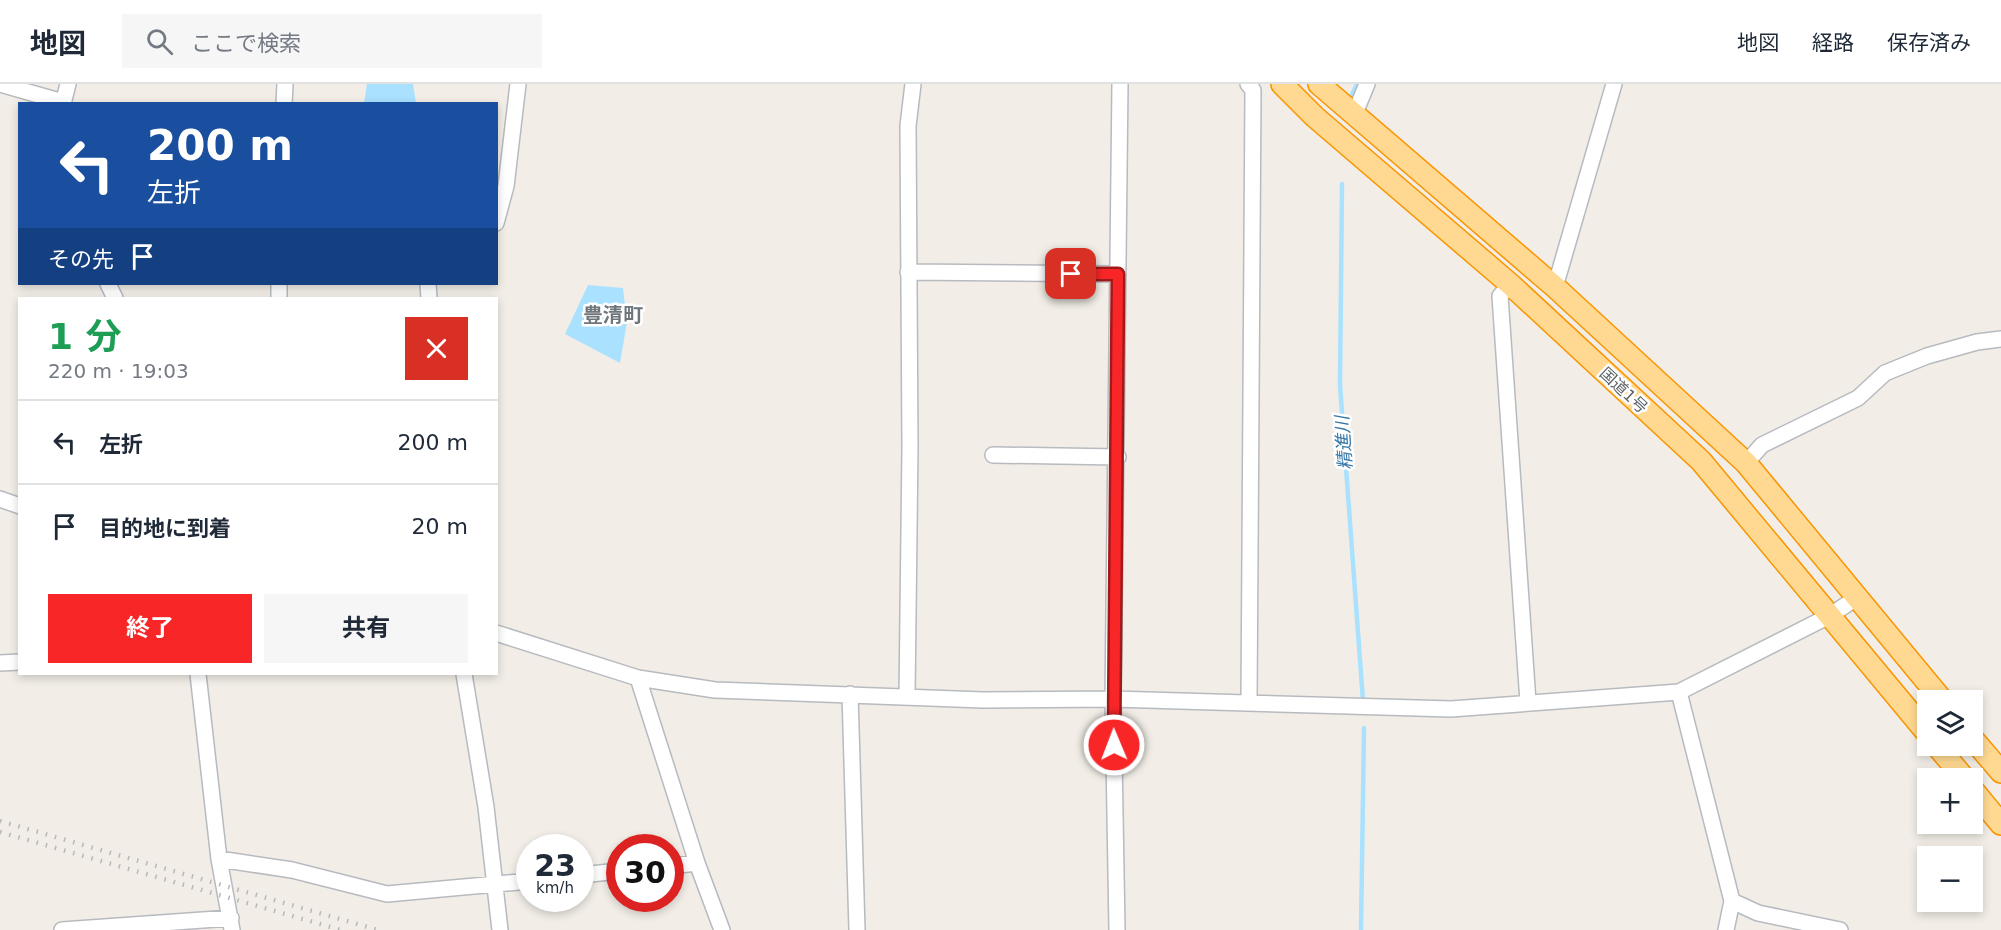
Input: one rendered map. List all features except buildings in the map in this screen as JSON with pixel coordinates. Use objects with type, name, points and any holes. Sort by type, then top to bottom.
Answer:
[{"type":"highway","name":"国道1号","points":[[1282,84],[1315,117],[1510,284],[1701,461],[1917,721]]},
{"type":"highway","name":"国道1号","points":[[1319,84],[1555,287],[1746,463],[1934,690]]},
{"type":"highway","points":[[1983,751],[2001,772]]},
{"type":"highway","points":[[1945,756],[1956,768]]},
{"type":"highway","points":[[1983,802],[2001,824]]},
{"type":"street","points":[[0,84],[60,102]]},
{"type":"street","points":[[63,102],[68,84]]},
{"type":"street","points":[[284,102],[285,84]]},
{"type":"street","points":[[498,216],[506,186],[518,84]]},
{"type":"street","points":[[906,697],[910,447],[908,126],[913,84]]},
{"type":"street","points":[[1116,930],[1113,699],[1118,457],[1120,84]]},
{"type":"street","points":[[1248,84],[1253,90],[1249,703]]},
{"type":"street","points":[[1355,113],[1367,84]]},
{"type":"street","points":[[1555,287],[1614,84]]},
{"type":"street","points":[[908,272],[1118,274]]},
{"type":"street","points":[[1510,284],[1500,296],[1528,702]]},
{"type":"street","points":[[1746,463],[1762,445],[1858,398],[1885,373],[1927,356],[1977,342],[2001,339]]},
{"type":"street","points":[[993,455],[1118,457]]},
{"type":"street","points":[[0,500],[18,505]]},
{"type":"street","points":[[498,634],[638,678],[714,690],[906,697],[1113,699],[1451,710],[1528,702],[1679,692],[1831,615],[1856,598]]},
{"type":"street","points":[[0,663],[18,662]]},
{"type":"street","points":[[62,930],[232,924],[219,859],[198,675]]},
{"type":"street","points":[[464,675],[496,885],[500,930]]},
{"type":"street","points":[[638,678],[697,863],[722,930]]},
{"type":"street","points":[[1679,692],[1732,902],[1726,930]]},
{"type":"street","points":[[850,694],[857,930]]},
{"type":"street","points":[[219,859],[292,870],[387,894],[516,883]]},
{"type":"street","points":[[684,864],[697,863]]},
{"type":"street","points":[[1732,902],[1758,913],[1840,930]]},
{"type":"water","points":[[367,84],[413,84],[416,102],[364,102]]},
{"type":"water","points":[[588,285],[623,288],[627,322],[620,363],[565,334]]},
{"type":"waterway","name":"精進川","points":[[1349,101],[1357,84]]},
{"type":"waterway","name":"精進川","points":[[1342,184],[1340,385],[1363,701]]},
{"type":"waterway","name":"精進川","points":[[1361,930],[1364,728]]},
{"type":"railway","points":[[0,821],[378,930]]},
{"type":"railway","points":[[0,832],[341,930]]},
{"type":"district","name":"豊清町","points":[[613,315]]},
{"type":"route","points":[[1071,274],[1118,274],[1114,745]]}]
